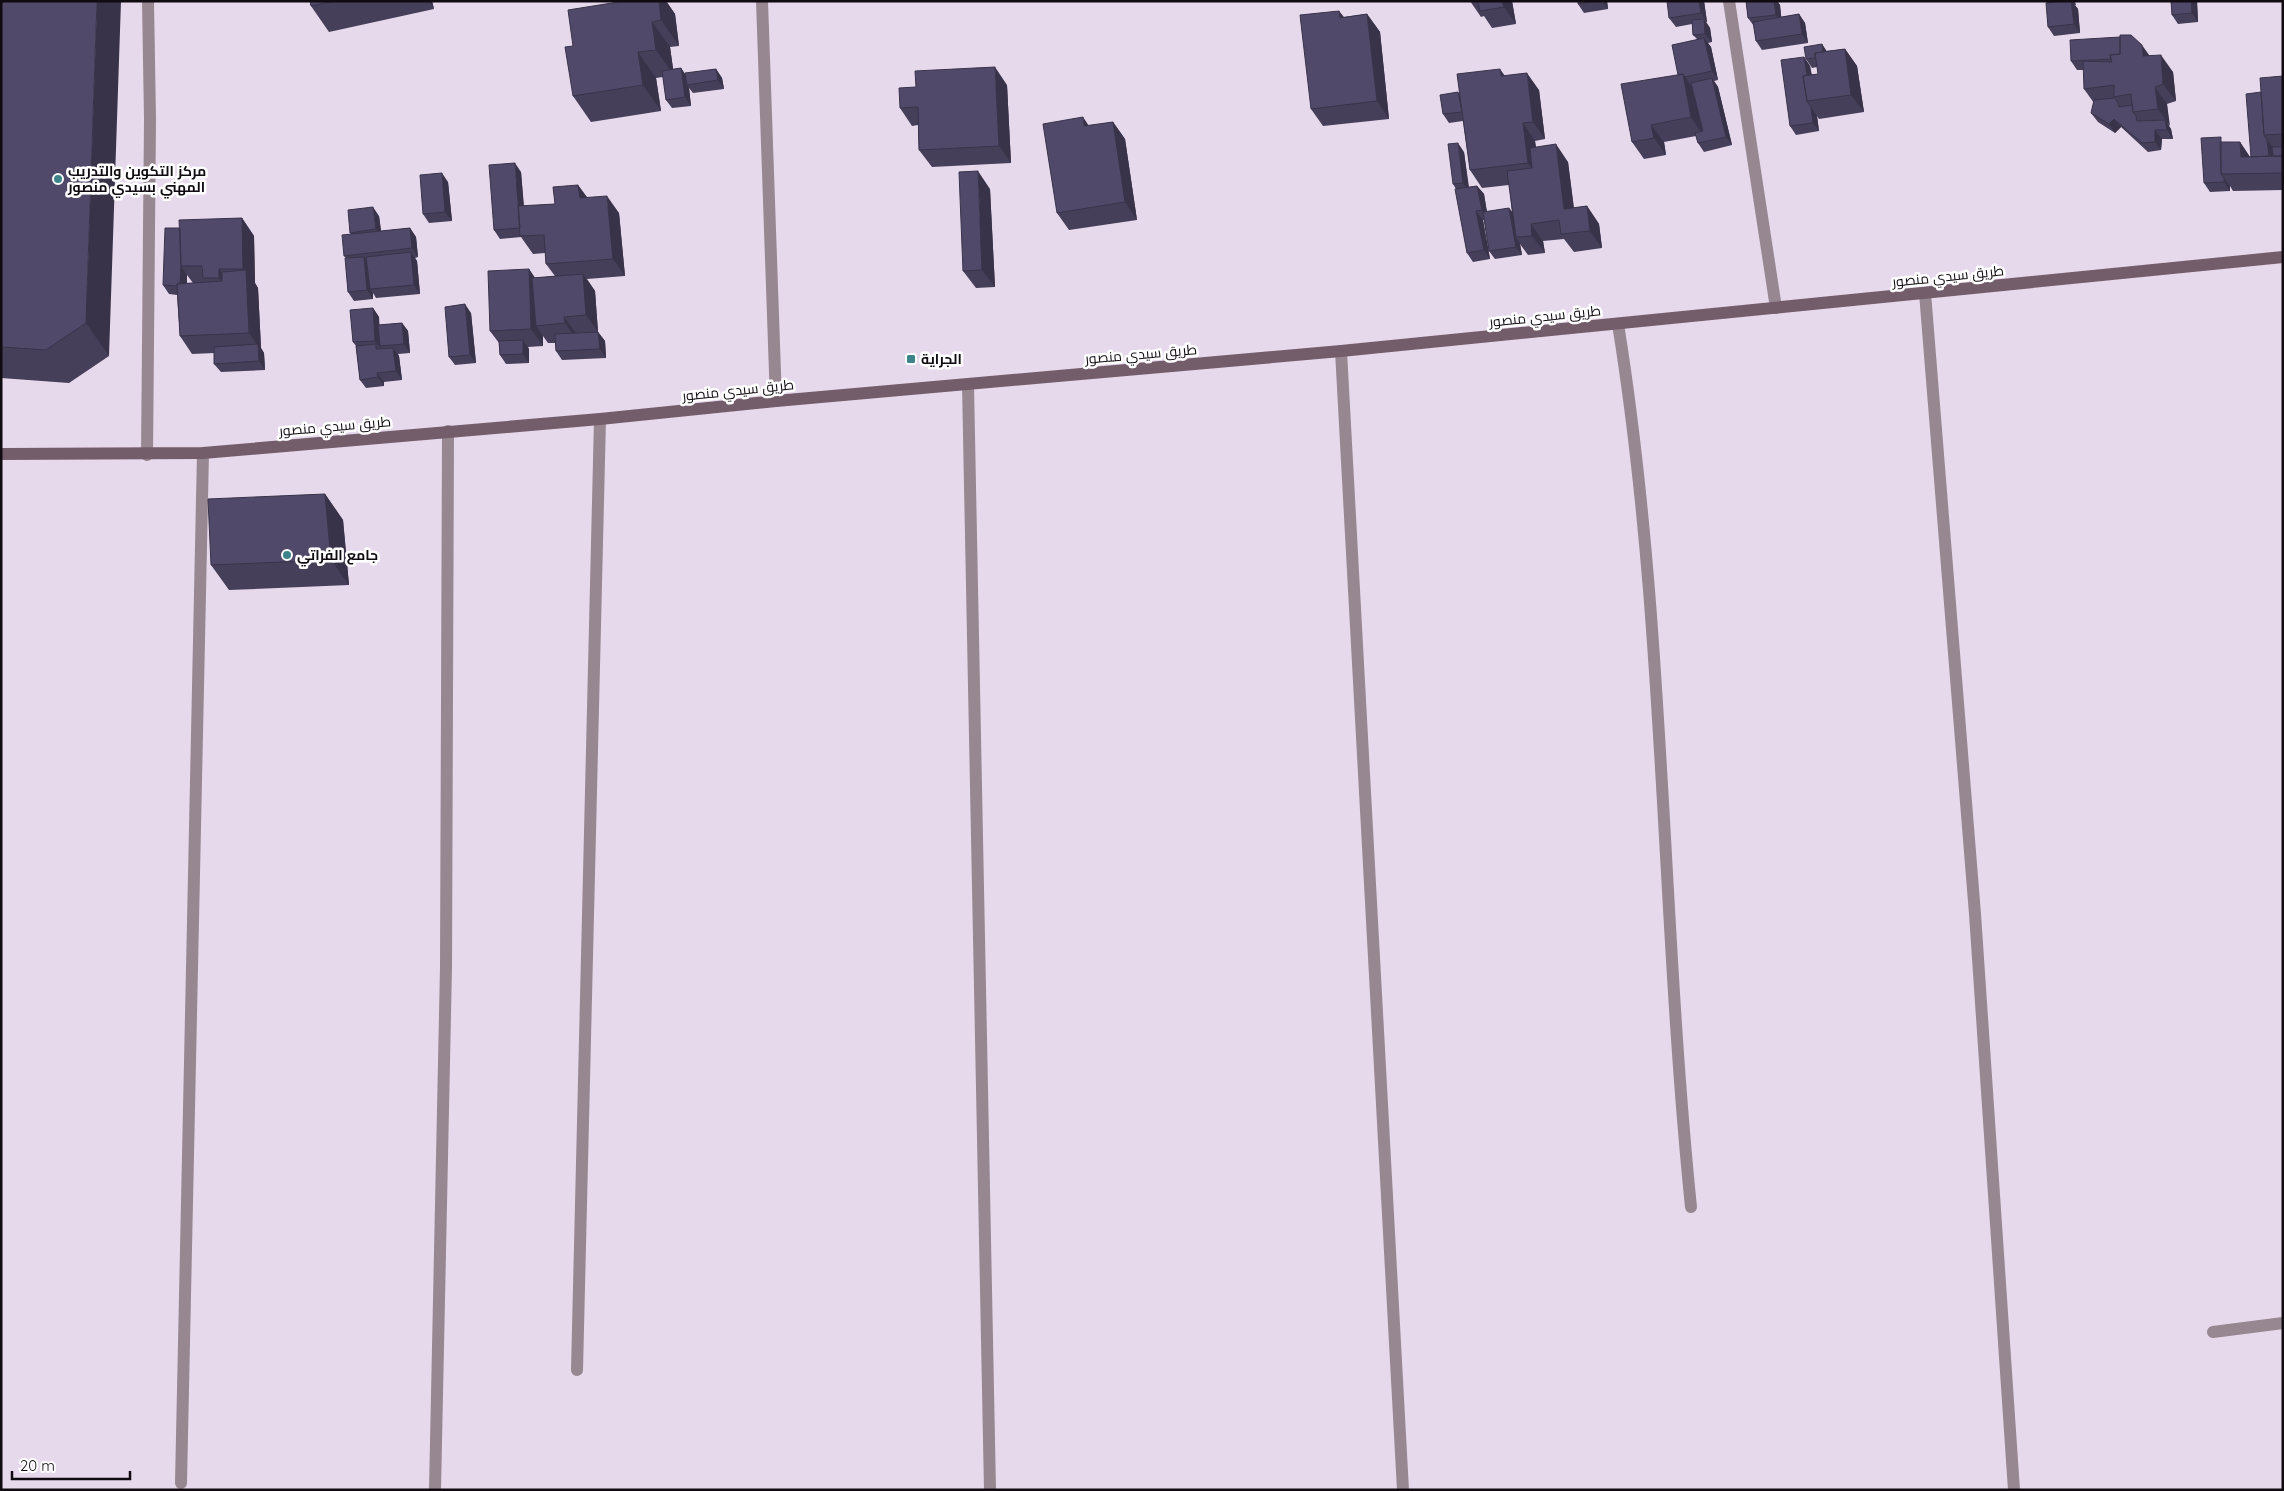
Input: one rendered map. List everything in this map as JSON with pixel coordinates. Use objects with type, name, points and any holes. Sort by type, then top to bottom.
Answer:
[{"type":"main road","name":"طريق سيدي منصور","points":[[1,454],[147,455],[203,453],[600,419],[776,401],[1340,351],[2283,257]]},
{"type":"street","points":[[147,455],[150,119],[148,1]]},
{"type":"street","points":[[762,1],[776,401]]},
{"type":"street","points":[[1729,1],[1776,308]]},
{"type":"street","points":[[1925,293],[1976,914],[2014,1490]]},
{"type":"street","points":[[1618,324],[1631,406],[1659,710],[1683,1133],[1691,1207]]},
{"type":"street","points":[[1340,351],[1403,1490]]},
{"type":"street","points":[[968,385],[990,1490]]},
{"type":"street","points":[[577,1370],[600,419]]},
{"type":"street","points":[[434,1490],[446,967],[448,431]]},
{"type":"street","points":[[181,1483],[203,453]]},
{"type":"street","points":[[2213,1332],[2283,1323]]},
{"type":"building","name":"مركز التكوين والتدريب المهني بسيدي منصور","points":[[1,1],[97,1],[86,323],[46,350],[1,347]]},
{"type":"building","points":[[310,1],[335,1],[311,6]]},
{"type":"building","points":[[618,1],[659,1],[661,20],[652,22],[656,50],[638,52],[643,85],[573,96],[565,47],[573,46],[568,10]]},
{"type":"building","points":[[1478,1],[1502,1],[1504,7],[1480,11]]},
{"type":"building","points":[[1578,1],[1597,1],[1578,4]]},
{"type":"building","points":[[1667,1],[1699,1],[1701,13],[1669,18]]},
{"type":"building","points":[[1746,1],[1774,1],[1776,15],[1748,18]]},
{"type":"building","points":[[2071,1],[2074,24],[2048,27],[2046,3]]},
{"type":"building","points":[[2171,1],[2191,1],[2192,13],[2172,15]]},
{"type":"building","points":[[1339,11],[1340,18],[1367,14],[1377,101],[1311,109],[1300,15]]},
{"type":"building","points":[[1799,14],[1802,34],[1756,41],[1753,22]]},
{"type":"building","points":[[1704,19],[1705,34],[1693,35],[1692,20]]},
{"type":"building","points":[[2120,35],[2131,35],[2142,45],[2143,56],[2161,55],[2163,84],[2155,87],[2158,109],[2133,112],[2131,94],[2114,97],[2114,85],[2084,89],[2083,61],[2112,62],[2110,55],[2120,54]]},
{"type":"building","points":[[2120,37],[2120,54],[2110,55],[2111,59],[2071,61],[2070,40]]},
{"type":"building","points":[[1704,38],[1712,71],[1685,77],[1683,74],[1678,75],[1672,45]]},
{"type":"building","points":[[1822,44],[1823,52],[1815,53],[1815,58],[1806,59],[1804,47]]},
{"type":"building","points":[[1845,49],[1851,95],[1807,101],[1803,76],[1818,74],[1815,53]]},
{"type":"building","points":[[1804,57],[1807,75],[1803,76],[1813,123],[1790,126],[1781,60]]},
{"type":"building","points":[[995,67],[999,146],[919,150],[918,107],[900,108],[899,88],[916,87],[915,71]]},
{"type":"building","points":[[681,68],[685,97],[666,100],[662,71]]},
{"type":"building","points":[[716,69],[718,80],[687,85],[685,73]]},
{"type":"building","points":[[1500,69],[1501,76],[1527,73],[1533,122],[1523,123],[1528,163],[1470,170],[1457,74]]},
{"type":"building","points":[[1683,74],[1691,117],[1651,125],[1654,138],[1632,142],[1621,84]]},
{"type":"building","points":[[2283,76],[2283,134],[2264,135],[2260,78]]},
{"type":"building","points":[[1712,78],[1726,137],[1698,143],[1695,133],[1703,131],[1691,83]]},
{"type":"building","points":[[1458,92],[1462,112],[1443,114],[1440,95]]},
{"type":"building","points":[[2261,92],[2264,135],[2267,140],[2269,156],[2251,157],[2246,94]]},
{"type":"building","points":[[2115,98],[2119,107],[2132,105],[2137,121],[2165,120],[2167,130],[2155,130],[2155,142],[2142,143],[2114,119],[2109,124],[2091,113],[2094,100]]},
{"type":"building","points":[[1083,117],[1084,126],[1113,122],[1125,202],[1057,213],[1043,124]]},
{"type":"building","points":[[2221,137],[2221,174],[2224,182],[2204,183],[2201,138]]},
{"type":"building","points":[[2220,142],[2240,142],[2241,157],[2283,156],[2283,173],[2221,174]]},
{"type":"building","points":[[1458,143],[1463,183],[1453,184],[1448,144]]},
{"type":"building","points":[[1556,144],[1564,209],[1587,206],[1590,231],[1561,234],[1559,220],[1531,224],[1532,236],[1516,237],[1507,171],[1532,168],[1530,148]]},
{"type":"building","points":[[2272,147],[2283,147],[2283,156],[2273,156]]},
{"type":"building","points":[[515,163],[520,228],[494,230],[489,165]]},
{"type":"building","points":[[978,171],[982,270],[963,271],[959,172]]},
{"type":"building","points":[[442,173],[445,212],[423,214],[420,175]]},
{"type":"building","points":[[578,185],[580,198],[607,196],[613,259],[546,264],[544,235],[520,236],[518,206],[555,204],[553,187]]},
{"type":"building","points":[[1477,186],[1482,210],[1476,211],[1484,250],[1467,253],[1455,189]]},
{"type":"building","points":[[373,207],[376,229],[350,233],[348,210]]},
{"type":"building","points":[[1509,208],[1516,247],[1489,251],[1483,212]]},
{"type":"building","points":[[242,218],[243,269],[219,269],[219,278],[203,278],[202,266],[181,266],[179,220]]},
{"type":"building","points":[[165,228],[180,228],[181,266],[180,283],[177,286],[163,285]]},
{"type":"building","points":[[410,228],[412,248],[344,256],[342,235]]},
{"type":"building","points":[[411,252],[414,285],[370,289],[366,257]]},
{"type":"building","points":[[364,257],[367,290],[348,292],[345,258]]},
{"type":"building","points":[[529,269],[531,329],[490,331],[488,271]]},
{"type":"building","points":[[246,270],[249,333],[180,336],[177,284],[222,281],[222,272]]},
{"type":"building","points":[[583,274],[586,315],[564,317],[565,323],[536,326],[532,278]]},
{"type":"building","points":[[465,304],[470,355],[449,357],[445,307]]},
{"type":"building","points":[[373,308],[375,341],[353,342],[350,310]]},
{"type":"building","points":[[402,323],[404,344],[380,346],[378,325]]},
{"type":"building","points":[[598,332],[600,349],[556,351],[555,334]]},
{"type":"building","points":[[523,340],[523,354],[500,355],[499,341]]},
{"type":"building","points":[[258,344],[259,361],[214,364],[214,347]]},
{"type":"building","points":[[376,344],[376,349],[393,348],[396,371],[377,373],[378,377],[360,380],[356,346]]},
{"type":"building","points":[[325,494],[331,560],[211,565],[208,499]]},
{"type":"place","name":"مركز التكوين والتدريب المهني بسيدي منصور","points":[[58,179]]},
{"type":"place","name":"الجراية","points":[[911,359]]},
{"type":"place","name":"جامع الفراتي","points":[[287,555]]}]
